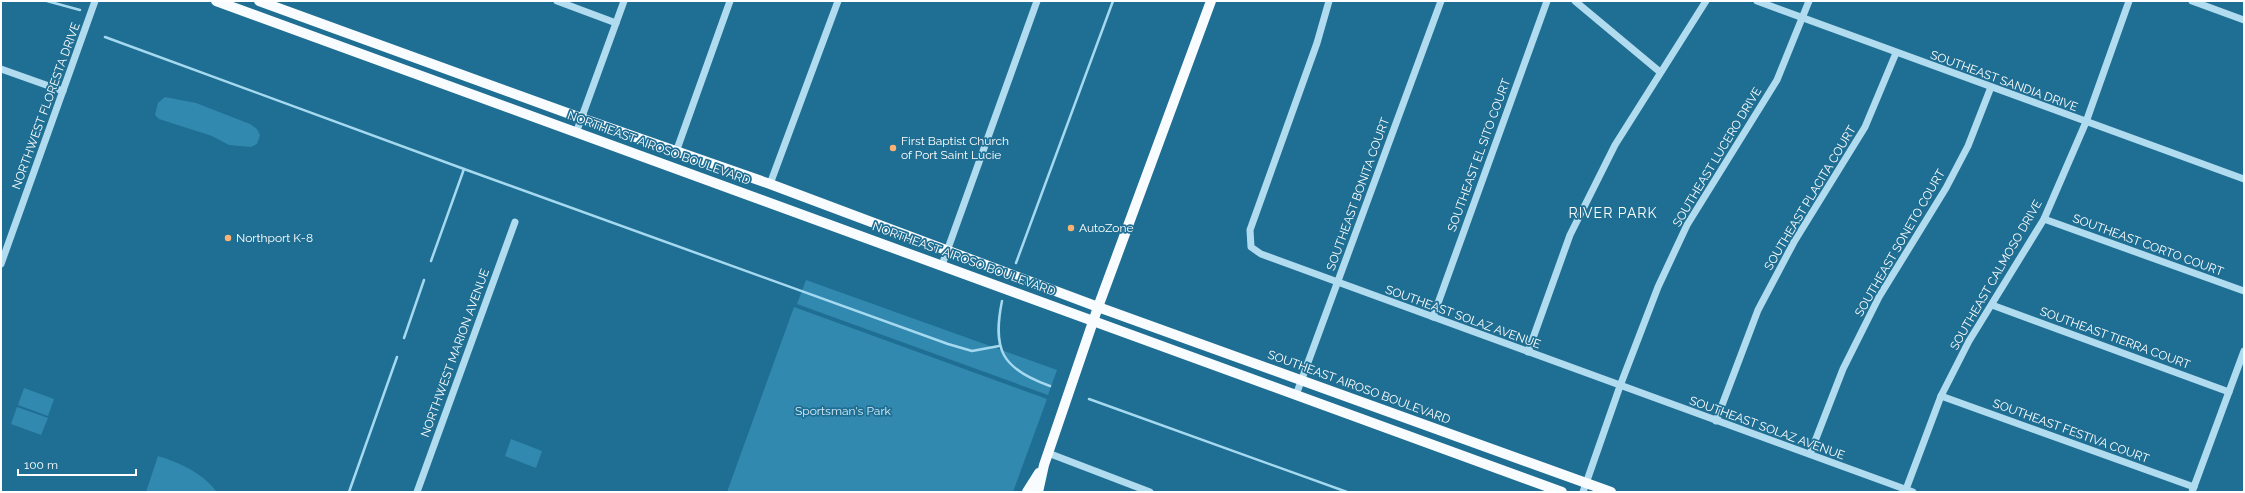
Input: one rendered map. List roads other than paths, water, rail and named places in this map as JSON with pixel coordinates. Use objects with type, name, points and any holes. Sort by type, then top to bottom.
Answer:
[{"type":"main road","name":"NORTHEAST AIROSO BOULEVARD","points":[[216,1],[1093,320]]},
{"type":"main road","name":"NORTHEAST AIROSO BOULEVARD","points":[[259,1],[581,118],[770,184],[1098,307]]},
{"type":"main road","points":[[1038,492],[1044,465],[1093,320],[1212,1]]},
{"type":"main road","name":"SOUTHEAST AIROSO BOULEVARD","points":[[1098,307],[1447,432],[1584,487],[1611,492]]},
{"type":"main road","points":[[1093,320],[1562,492]]},
{"type":"main road","points":[[1441,448],[1447,432]]},
{"type":"main road","points":[[1028,492],[1044,465]]},
{"type":"street","name":"NORTHWEST FLORESTA DRIVE","points":[[1,264],[95,1]]},
{"type":"street","points":[[557,1],[616,23]]},
{"type":"street","points":[[576,132],[624,1]]},
{"type":"street","points":[[676,152],[730,1]]},
{"type":"street","points":[[770,184],[838,1]]},
{"type":"street","points":[[942,265],[1037,1]]},
{"type":"street","name":"SOUTHEAST SOLAZ AVENUE","points":[[1329,1],[1317,43],[1250,230],[1251,247],[1261,254],[1336,282],[1908,491]]},
{"type":"street","name":"SOUTHEAST BONITA COURT","points":[[1296,394],[1336,282],[1441,1]]},
{"type":"street","name":"SOUTHEAST EL SITO COURT","points":[[1432,317],[1547,1]]},
{"type":"street","points":[[1574,1],[1660,72]]},
{"type":"street","points":[[1528,352],[1570,235],[1615,145],[1706,1]]},
{"type":"street","name":"SOUTHEAST SANDIA DRIVE","points":[[1757,1],[2244,180]]},
{"type":"street","name":"SOUTHEAST LUCERO DRIVE","points":[[1584,487],[1620,386],[1658,287],[1687,225],[1777,80],[1809,1]]},
{"type":"street","name":"SOUTHEAST CALMOSO DRIVE","points":[[1908,491],[1941,396],[1969,341],[2044,219],[2086,122],[2129,1]]},
{"type":"street","points":[[2192,1],[2244,20]]},
{"type":"street","name":"SOUTHEAST PLACITA COURT","points":[[1716,421],[1758,310],[1794,242],[1865,127],[1896,53]]},
{"type":"street","points":[[1,69],[63,91]]},
{"type":"street","name":"SOUTHEAST SONETO COURT","points":[[1810,454],[1843,369],[1879,297],[1946,188],[1968,146],[1990,87]]},
{"type":"street","name":"SOUTHEAST CORTO COURT","points":[[2044,219],[2244,291]]},
{"type":"street","name":"NORTHWEST MARION AVENUE","points":[[417,492],[515,222]]},
{"type":"street","name":"SOUTHEAST TIERRA COURT","points":[[1992,305],[2229,392]]},
{"type":"street","points":[[2193,490],[2244,351]]},
{"type":"street","name":"SOUTHEAST FESTIVA COURT","points":[[1941,396],[2193,490]]},
{"type":"street","points":[[1048,453],[1150,492]]},
{"type":"waterway","points":[[47,1],[80,10]]},
{"type":"waterway","points":[[1016,263],[1113,1]]},
{"type":"waterway","points":[[105,37],[948,344],[972,351],[999,346]]},
{"type":"waterway","points":[[431,261],[464,169]]},
{"type":"waterway","points":[[404,338],[424,280]]},
{"type":"waterway","points":[[1002,301],[999,318],[999,333],[1000,345],[1004,356],[1011,365],[1021,372],[1050,386]]},
{"type":"waterway","points":[[349,492],[397,357]]},
{"type":"waterway","points":[[1089,399],[1347,492]]},
{"type":"place","name":"First Baptist Church of Port Saint Lucie","points":[[893,148]]},
{"type":"place","name":"AutoZone","points":[[1071,228]]},
{"type":"place","name":"Northport K-8","points":[[228,238]]},
{"type":"district","name":"RIVER PARK","points":[[1613,213]]},
{"type":"park label","name":"Sportsman's Park","points":[[843,411]]}]
